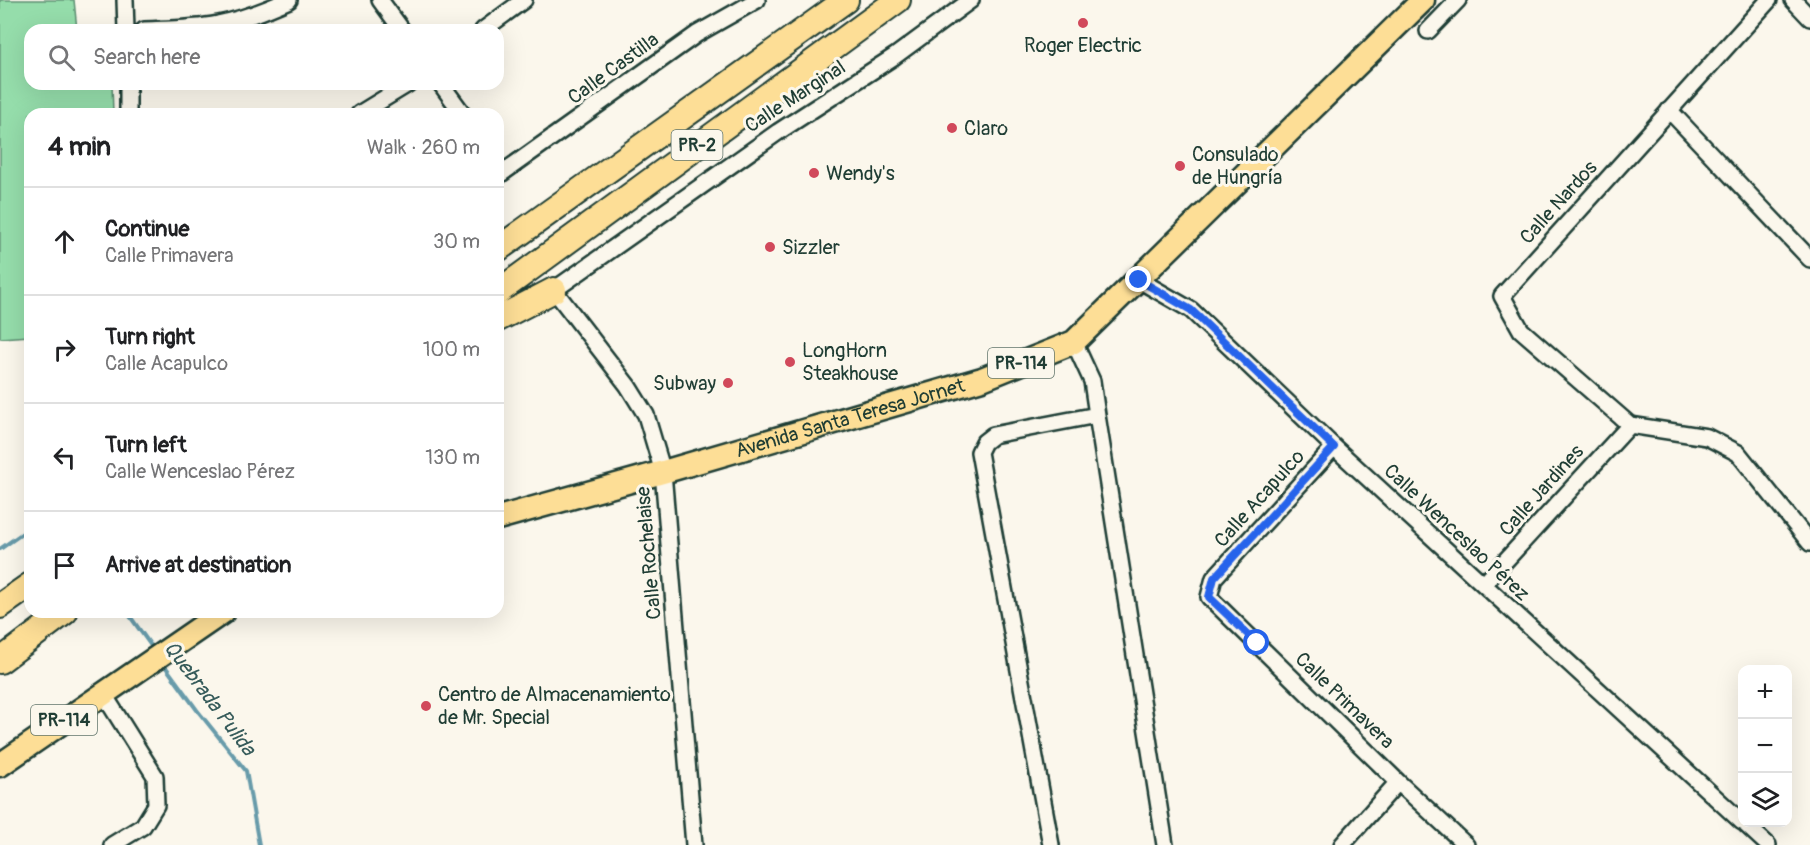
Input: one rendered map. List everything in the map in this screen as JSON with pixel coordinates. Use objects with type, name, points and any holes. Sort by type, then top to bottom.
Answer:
[{"type":"highway","name":"PR-2","points":[[504,245],[846,0]]},
{"type":"highway","name":"PR-2","points":[[504,288],[898,0]]},
{"type":"highway","points":[[504,316],[554,290]]},
{"type":"highway","points":[[0,606],[24,589]]},
{"type":"highway","points":[[0,661],[57,618]]},
{"type":"main road","name":"Avenida Santa Teresa Jornet","points":[[504,516],[982,379],[1074,342],[1423,0]]},
{"type":"main road","name":"PR-114","points":[[0,765],[214,618]]},
{"type":"street","points":[[125,0],[126,24]]},
{"type":"street","points":[[221,24],[288,0]]},
{"type":"street","points":[[380,0],[398,24]]},
{"type":"street","points":[[491,24],[525,0]]},
{"type":"street","name":"Calle Castilla","points":[[504,167],[697,34],[757,0]]},
{"type":"street","name":"Calle Marginal","points":[[554,290],[778,132],[895,56],[971,0]]},
{"type":"street","points":[[1428,31],[1458,0]]},
{"type":"street","name":"Calle Nardos","points":[[1630,425],[1521,330],[1502,296],[1769,0]]},
{"type":"street","points":[[1793,0],[1810,18]]},
{"type":"street","points":[[128,90],[128,108]]},
{"type":"street","points":[[369,108],[398,90]]},
{"type":"street","points":[[445,90],[459,108]]},
{"type":"street","points":[[1669,110],[1810,259]]},
{"type":"street","name":"Calle Wenceslao Pérez","points":[[1139,280],[1191,310],[1334,447],[1738,817]]},
{"type":"street","name":"Calle Rochelaise","points":[[554,290],[628,386],[646,415],[663,472],[694,845]]},
{"type":"street","points":[[1074,342],[1092,381],[1165,845]]},
{"type":"street","points":[[1051,845],[979,452],[984,442],[993,435],[1097,415]]},
{"type":"street","points":[[1630,425],[1707,437],[1738,453],[1810,543]]},
{"type":"street","name":"Calle Jardines","points":[[1484,584],[1630,425]]},
{"type":"street","name":"Calle Acapulco","points":[[1214,578],[1334,447]]},
{"type":"street","name":"Calle Primavera","points":[[1214,578],[1209,597],[1398,782],[1466,845]]},
{"type":"street","points":[[103,693],[155,776],[156,805],[144,826],[112,845]]},
{"type":"street","points":[[1342,845],[1398,782]]},
{"type":"street","name":"Calle Wenceslao Pérez","points":[[1748,827],[1768,845]]},
{"type":"green space","points":[[0,0],[74,0],[76,24],[24,24],[24,90],[112,90],[113,108],[24,108],[24,336],[0,338]]},
{"type":"waterway","name":"Quebrada Pulida","points":[[0,549],[24,532]]},
{"type":"waterway","name":"Quebrada Pulida","points":[[131,618],[154,650]]},
{"type":"waterway","name":"Quebrada Pulida","points":[[162,662],[246,771],[259,845]]},
{"type":"place","name":"Roger Electric","points":[[1083,23]]},
{"type":"place","name":"Claro","points":[[952,128]]},
{"type":"place","name":"Consulado de Hungría","points":[[1180,166]]},
{"type":"place","name":"Wendy's","points":[[814,173]]},
{"type":"place","name":"Sizzler","points":[[770,247]]},
{"type":"place","name":"LongHorn Steakhouse","points":[[790,362]]},
{"type":"place","name":"Subway","points":[[728,383]]},
{"type":"place","name":"Centro de Almacenamiento de Mr. Special","points":[[426,706]]},
{"type":"route","points":[[1139,280],[1191,310],[1334,447],[1214,578],[1209,597],[1257,643]]}]
